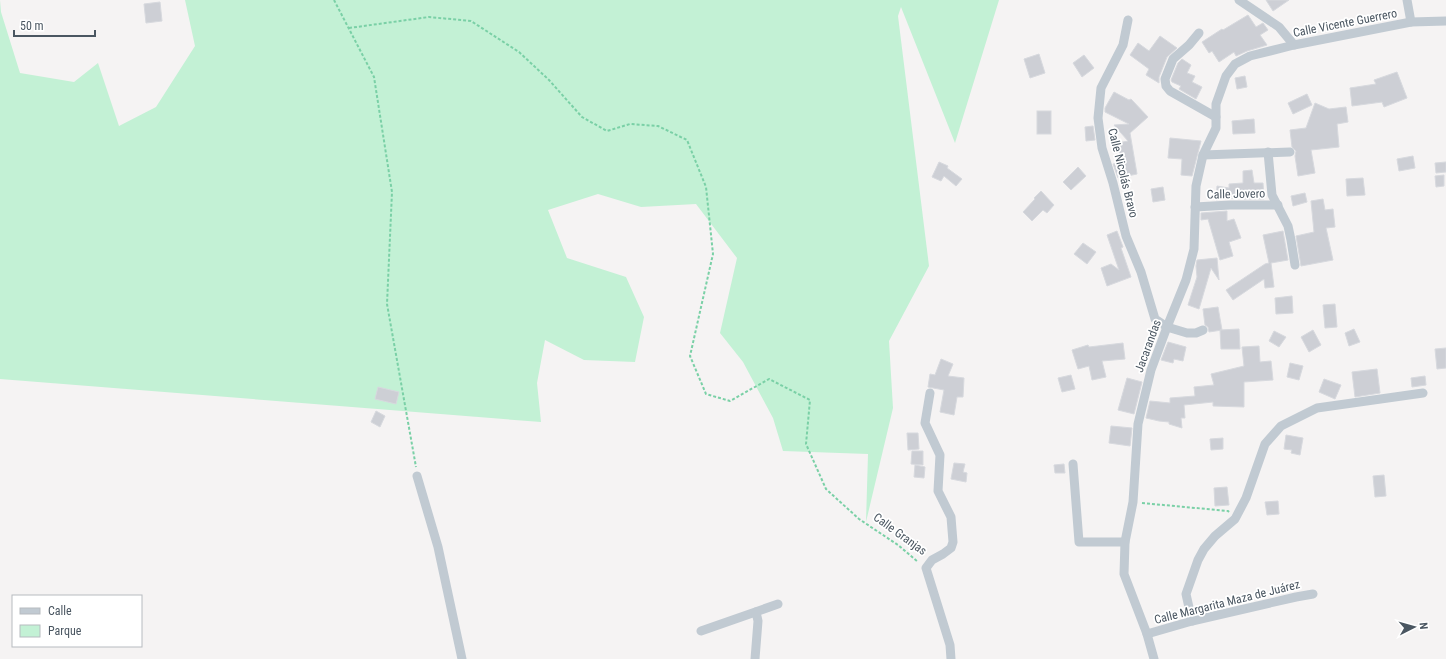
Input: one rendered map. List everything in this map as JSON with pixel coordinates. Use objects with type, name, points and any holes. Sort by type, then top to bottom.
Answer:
[{"type":"street","points":[[1239,0],[1279,27],[1294,45]]},
{"type":"street","points":[[1407,0],[1411,22]]},
{"type":"street","name":"Calle Nicolás Bravo","points":[[1128,20],[1123,45],[1101,88],[1098,118],[1102,148],[1113,183],[1126,236],[1140,272],[1155,319],[1167,327]]},
{"type":"street","name":"Calle Vicente Guerrero","points":[[1250,56],[1294,45],[1411,22],[1446,21]]},
{"type":"street","points":[[1199,33],[1189,45],[1173,59],[1165,79],[1166,86],[1170,91],[1216,117]]},
{"type":"street","name":"Jacarandas","points":[[1154,659],[1147,634],[1124,574],[1125,542],[1133,502],[1138,424],[1151,370],[1186,280],[1194,249],[1196,186],[1203,155],[1216,128],[1216,104],[1226,76],[1235,64],[1250,56]]},
{"type":"street","points":[[1268,152],[1272,195],[1288,226],[1295,265]]},
{"type":"street","points":[[1203,155],[1290,152]]},
{"type":"street","name":"Calle Jovero","points":[[1195,207],[1278,205]]},
{"type":"street","points":[[1167,327],[1187,333],[1196,333],[1203,330]]},
{"type":"street","points":[[926,568],[932,560],[950,548],[953,542],[951,517],[938,491],[940,455],[924,423],[930,393]]},
{"type":"street","points":[[1192,621],[1186,594],[1198,560],[1204,549],[1215,536],[1235,518],[1246,498],[1265,444],[1280,426],[1317,408],[1423,393]]},
{"type":"street","points":[[1073,464],[1079,542],[1125,542]]},
{"type":"street","points":[[418,476],[438,547],[462,659]]},
{"type":"street","name":"Calle Granjas","points":[[926,568],[950,645],[951,659]]},
{"type":"street","name":"Calle Margarita Maza de Juárez","points":[[1147,634],[1192,621],[1313,594]]},
{"type":"street","points":[[701,632],[778,604]]},
{"type":"street","points":[[755,659],[758,621],[756,612]]},
{"type":"path","points":[[334,0],[374,77],[392,192],[387,304],[418,476]]},
{"type":"path","name":"Calle Granjas","points":[[348,28],[429,16],[471,21],[519,52],[550,80],[582,117],[607,131],[630,124],[658,126],[687,140],[706,187],[713,254],[690,356],[706,394],[730,401],[769,380],[810,400],[806,444],[826,489],[859,519],[898,545],[926,568]]},
{"type":"path","points":[[1133,502],[1228,511],[1235,518]]},
{"type":"green space","points":[[0,0],[1,12],[20,73],[74,82],[98,63],[119,126],[156,107],[195,46],[185,0],[999,0],[955,143],[901,7],[898,16],[929,266],[889,341],[893,408],[866,522],[868,454],[783,451],[773,418],[743,362],[720,333],[737,258],[696,204],[641,207],[598,194],[548,210],[567,258],[626,277],[644,317],[635,362],[584,360],[545,340],[537,383],[541,422],[0,379]]},
{"type":"building","points":[[1266,0],[1289,0],[1273,11]]},
{"type":"building","points":[[160,2],[162,21],[146,23],[144,4]]},
{"type":"building","points":[[1248,15],[1256,27],[1263,23],[1268,30],[1260,35],[1267,45],[1236,56],[1234,52],[1219,62],[1212,51],[1209,53],[1202,42]]},
{"type":"building","points":[[1160,36],[1177,48],[1167,57],[1159,77],[1159,83],[1146,75],[1149,69],[1130,55],[1138,43],[1149,51]]},
{"type":"building","points":[[1039,54],[1045,73],[1030,78],[1024,59]]},
{"type":"building","points":[[1084,55],[1094,68],[1082,77],[1073,63]]},
{"type":"building","points":[[1182,59],[1191,65],[1187,73],[1195,76],[1192,82],[1202,87],[1196,99],[1179,89],[1181,86],[1172,82],[1171,80],[1178,63]]},
{"type":"building","points":[[1397,72],[1407,98],[1384,107],[1382,102],[1352,106],[1350,88],[1376,84],[1374,80]]},
{"type":"building","points":[[1245,76],[1247,87],[1237,89],[1235,78]]},
{"type":"building","points":[[1114,92],[1129,100],[1131,99],[1148,117],[1130,133],[1137,174],[1118,178],[1113,164],[1121,162],[1118,143],[1128,141],[1114,125],[1129,124],[1105,112],[1105,108]]},
{"type":"building","points":[[1307,94],[1312,105],[1293,114],[1288,103]]},
{"type":"building","points":[[1315,103],[1329,109],[1346,107],[1348,122],[1337,124],[1339,147],[1311,150],[1315,173],[1298,176],[1295,156],[1296,151],[1292,147],[1290,130],[1306,128]]},
{"type":"building","points":[[1037,111],[1051,111],[1051,134],[1037,134]]},
{"type":"building","points":[[1254,119],[1255,133],[1233,134],[1232,121]]},
{"type":"building","points":[[1093,126],[1095,140],[1086,141],[1085,127]]},
{"type":"building","points":[[1170,138],[1201,141],[1192,176],[1181,175],[1182,159],[1168,158]]},
{"type":"building","points":[[1413,156],[1415,168],[1399,171],[1397,159]]},
{"type":"building","points":[[939,162],[948,166],[947,168],[962,179],[956,186],[944,176],[941,181],[932,177]]},
{"type":"building","points":[[1446,162],[1446,172],[1436,173],[1435,163]]},
{"type":"building","points":[[1078,167],[1086,176],[1071,190],[1063,182]]},
{"type":"building","points":[[1252,170],[1254,183],[1263,183],[1264,199],[1244,199],[1244,197],[1216,200],[1217,186],[1229,188],[1229,184],[1243,183],[1243,171]]},
{"type":"building","points":[[1444,175],[1444,186],[1436,187],[1435,176]]},
{"type":"building","points":[[1363,178],[1365,195],[1347,196],[1346,179]]},
{"type":"building","points":[[1163,187],[1165,200],[1153,202],[1151,189]]},
{"type":"building","points":[[1041,191],[1054,205],[1047,213],[1043,210],[1032,221],[1023,212]]},
{"type":"building","points":[[1305,193],[1307,202],[1293,206],[1291,196]]},
{"type":"building","points":[[1323,199],[1325,210],[1333,209],[1335,227],[1326,228],[1333,260],[1301,266],[1296,236],[1314,232],[1311,201]]},
{"type":"building","points":[[1227,211],[1227,221],[1234,219],[1241,238],[1229,242],[1233,256],[1220,260],[1208,219],[1201,220],[1201,213]]},
{"type":"building","points":[[1117,231],[1131,277],[1107,286],[1101,268],[1111,264],[1119,270],[1107,235]]},
{"type":"building","points":[[1283,231],[1288,260],[1271,263],[1274,287],[1265,288],[1264,279],[1233,300],[1226,290],[1265,264],[1269,263],[1263,235]]},
{"type":"building","points":[[1083,243],[1096,252],[1087,264],[1074,254]]},
{"type":"building","points":[[1217,258],[1219,280],[1211,268],[1199,309],[1188,305],[1197,277],[1197,260]]},
{"type":"building","points":[[1292,296],[1293,313],[1276,314],[1275,298]]},
{"type":"building","points":[[1335,304],[1337,327],[1325,328],[1323,305]]},
{"type":"building","points":[[1218,307],[1222,330],[1209,332],[1208,327],[1205,325],[1203,309]]},
{"type":"building","points":[[1239,329],[1240,349],[1221,349],[1220,330]]},
{"type":"building","points":[[1354,329],[1360,342],[1349,346],[1345,333]]},
{"type":"building","points":[[1313,330],[1321,345],[1309,352],[1301,337]]},
{"type":"building","points":[[1274,331],[1286,337],[1279,347],[1269,341]]},
{"type":"building","points":[[1168,342],[1186,347],[1183,361],[1174,359],[1173,363],[1161,360]]},
{"type":"building","points":[[1123,343],[1125,359],[1102,361],[1106,377],[1092,380],[1089,366],[1078,369],[1072,350],[1088,345],[1089,347]]},
{"type":"building","points":[[1259,346],[1260,362],[1271,361],[1273,380],[1244,382],[1244,407],[1213,406],[1213,402],[1184,405],[1185,418],[1181,418],[1182,428],[1169,424],[1169,422],[1146,418],[1150,401],[1170,403],[1170,398],[1195,396],[1194,387],[1214,385],[1211,374],[1244,366],[1242,347]]},
{"type":"building","points":[[1446,348],[1446,368],[1437,369],[1435,349]]},
{"type":"building","points":[[941,359],[953,364],[948,376],[964,378],[963,397],[957,397],[954,415],[940,412],[944,390],[928,387],[930,374],[935,375]]},
{"type":"building","points":[[1290,363],[1303,366],[1299,380],[1287,377]]},
{"type":"building","points":[[1377,369],[1380,393],[1355,397],[1352,372]]},
{"type":"building","points":[[1071,375],[1075,389],[1062,392],[1058,378]]},
{"type":"building","points":[[1425,376],[1426,385],[1412,387],[1411,378]]},
{"type":"building","points":[[1127,378],[1142,382],[1134,414],[1118,410]]},
{"type":"building","points":[[1324,379],[1341,385],[1335,399],[1319,392]]},
{"type":"building","points":[[378,387],[399,392],[396,404],[375,399]]},
{"type":"building","points":[[376,411],[385,416],[380,427],[371,422]]},
{"type":"building","points":[[1111,426],[1132,428],[1130,446],[1109,443]]},
{"type":"building","points":[[907,433],[918,433],[919,449],[908,450]]},
{"type":"building","points":[[1286,435],[1303,438],[1300,455],[1291,453],[1292,450],[1284,449]]},
{"type":"building","points":[[1223,438],[1223,449],[1211,450],[1210,439]]},
{"type":"building","points":[[912,451],[923,451],[923,465],[911,464]]},
{"type":"building","points":[[954,463],[965,464],[963,472],[967,473],[966,482],[951,479]]},
{"type":"building","points":[[1064,464],[1065,473],[1055,473],[1054,465]]},
{"type":"building","points":[[915,465],[925,467],[924,478],[914,477]]},
{"type":"building","points":[[1384,475],[1386,496],[1375,497],[1373,476]]},
{"type":"building","points":[[1227,487],[1229,505],[1215,506],[1214,488]]},
{"type":"building","points":[[1278,501],[1279,514],[1267,515],[1265,502]]}]
